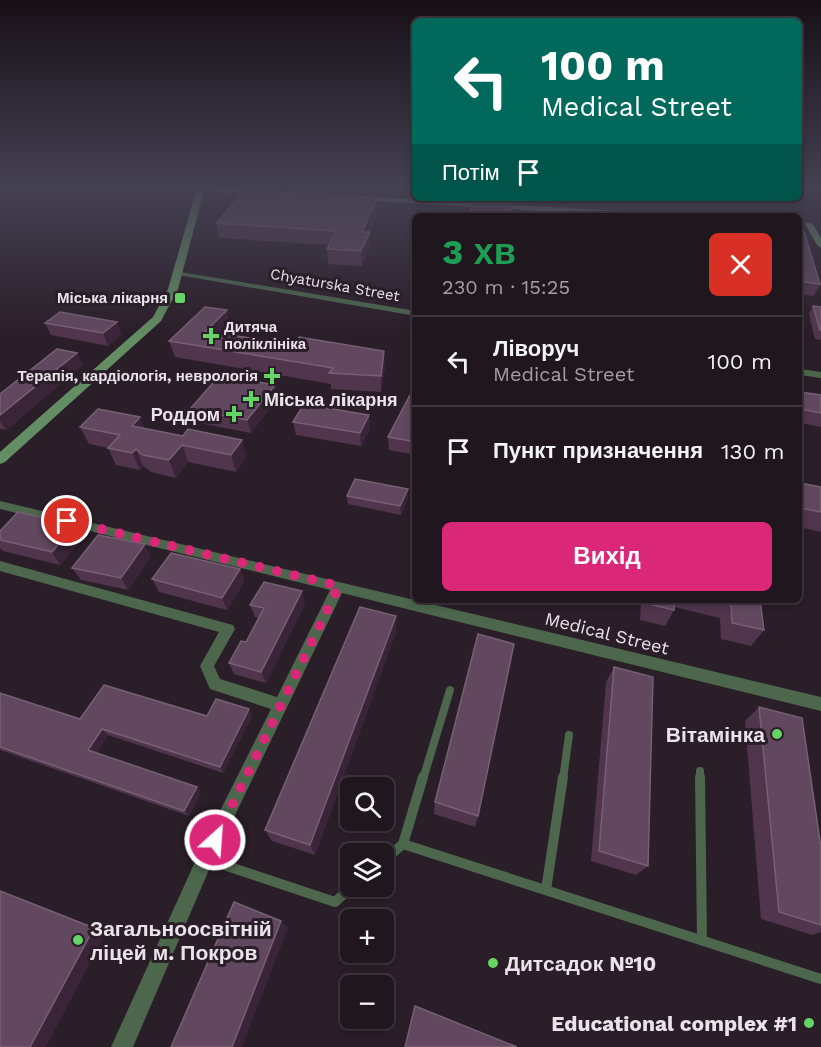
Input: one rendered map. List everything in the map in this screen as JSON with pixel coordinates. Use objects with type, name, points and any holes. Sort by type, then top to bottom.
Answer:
[{"type":"street","points":[[0,459],[157,319],[166,306],[188,237]]},
{"type":"street","name":"Chyaturska Street","points":[[178,273],[412,313]]},
{"type":"street","points":[[802,372],[821,375]]},
{"type":"street","name":"Medical Street","points":[[0,505],[821,704]]},
{"type":"street","points":[[7,524],[21,510]]},
{"type":"street","points":[[0,566],[228,630],[207,666],[215,684],[281,705]]},
{"type":"street","points":[[122,1047],[205,859],[339,586]]},
{"type":"lane","points":[[394,852],[403,844],[450,690]]},
{"type":"lane","points":[[546,890],[569,735]]},
{"type":"lane","points":[[700,771],[702,940]]},
{"type":"lane","points":[[403,844],[821,979]]},
{"type":"lane","points":[[205,859],[335,902],[341,897]]},
{"type":"building","points":[[333,237],[368,237],[361,251],[327,249]]},
{"type":"building","points":[[802,237],[806,237],[820,284],[802,281]]},
{"type":"building","points":[[813,306],[821,307],[821,330],[820,330]]},
{"type":"building","points":[[205,307],[227,310],[206,331],[293,345],[299,337],[384,351],[381,376],[329,373],[333,368],[169,341]]},
{"type":"building","points":[[60,312],[117,322],[103,333],[45,323]]},
{"type":"building","points":[[57,349],[77,353],[0,415],[0,394]]},
{"type":"building","points":[[220,375],[275,385],[247,420],[190,409]]},
{"type":"building","points":[[802,392],[821,395],[821,413],[802,409]]},
{"type":"building","points":[[411,393],[412,393],[412,441],[388,437]]},
{"type":"building","points":[[304,404],[369,415],[360,433],[293,422]]},
{"type":"building","points":[[98,409],[140,417],[132,426],[183,436],[188,429],[242,440],[231,455],[182,445],[169,460],[143,455],[136,449],[132,453],[108,448],[120,435],[80,427]]},
{"type":"building","points":[[355,479],[408,489],[400,506],[347,496]]},
{"type":"building","points":[[802,483],[821,487],[821,512],[802,508]]},
{"type":"building","points":[[18,512],[75,525],[52,552],[0,540],[0,531]]},
{"type":"building","points":[[98,535],[145,544],[121,578],[72,568]]},
{"type":"building","points":[[171,553],[240,569],[222,598],[152,579]]},
{"type":"building","points":[[264,582],[302,591],[261,672],[229,663],[241,641],[246,642],[264,608],[250,605]]},
{"type":"building","points":[[674,603],[674,610],[649,604]]},
{"type":"building","points":[[731,603],[760,603],[764,630],[732,623]]},
{"type":"building","points":[[360,607],[396,616],[310,845],[265,830]]},
{"type":"building","points":[[478,634],[514,644],[478,816],[435,802]]},
{"type":"building","points":[[614,667],[653,677],[648,866],[599,851]]},
{"type":"building","points":[[104,685],[207,716],[216,699],[249,709],[220,767],[102,729],[88,750],[197,787],[184,811],[0,747],[0,693],[80,719]]},
{"type":"building","points":[[759,707],[802,718],[821,848],[821,925],[779,912]]},
{"type":"building","points":[[0,891],[94,928],[30,1047],[0,1046]]},
{"type":"building","points":[[234,902],[281,921],[232,1047],[171,1047]]},
{"type":"building","points":[[415,1006],[517,1047],[405,1047]]},
{"type":"place","name":"Міська лікарня","points":[[180,298]]},
{"type":"place","name":"Дитяча поліклініка","points":[[211,336]]},
{"type":"place","name":"Терапія, кардіологія, неврологія","points":[[272,376]]},
{"type":"place","name":"Мiська лiкарня","points":[[251,399]]},
{"type":"place","name":"Роддом","points":[[234,414]]},
{"type":"place","name":"Вітамінка","points":[[777,734]]},
{"type":"place","name":"Загальноосвітній ліцей м. Покров","points":[[78,940]]},
{"type":"place","name":"Дитсадок №10","points":[[493,963]]},
{"type":"place","name":"Educational complex #1","points":[[809,1023]]},
{"type":"route","points":[[67,521],[339,586],[215,840]]}]
